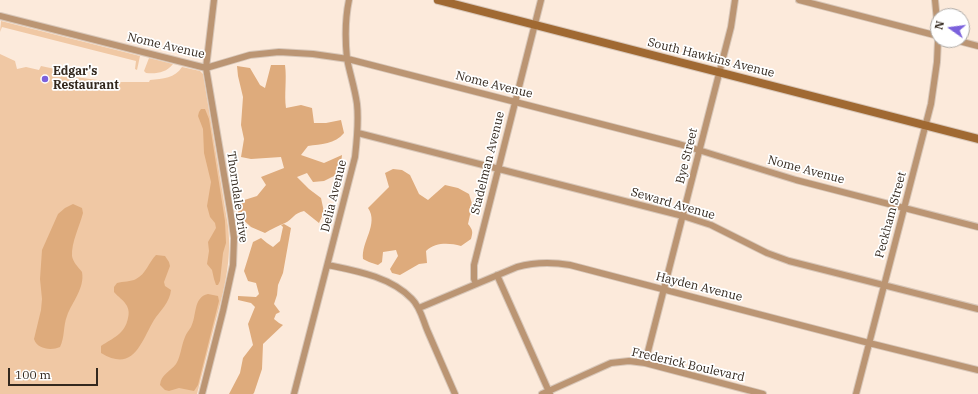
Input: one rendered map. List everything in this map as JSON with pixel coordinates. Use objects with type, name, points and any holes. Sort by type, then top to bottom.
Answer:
[{"type":"main road","name":"South Hawkins Avenue","points":[[438,0],[978,139]]},
{"type":"street","name":"Thorndale Drive","points":[[202,394],[230,281],[234,254],[234,238],[231,216],[206,68],[214,0]]},
{"type":"street","name":"Delia Avenue","points":[[294,394],[354,161],[358,133],[356,104],[348,59],[346,19],[349,0]]},
{"type":"street","name":"Stadelman Avenue","points":[[476,284],[474,278],[474,265],[541,0]]},
{"type":"street","name":"Bye Street","points":[[645,364],[720,72],[731,27],[735,0]]},
{"type":"street","points":[[799,0],[930,34]]},
{"type":"street","name":"Nome Avenue","points":[[0,16],[206,68],[250,55],[279,52],[313,54],[348,59],[700,150],[796,180],[978,227]]},
{"type":"street","name":"Peckham Street","points":[[856,394],[926,125],[938,62],[938,48]]},
{"type":"street","name":"Seward Avenue","points":[[358,133],[683,216],[712,225],[767,253],[789,261],[978,309]]},
{"type":"street","name":"Hayden Avenue","points":[[419,308],[517,267],[527,264],[552,263],[570,266],[978,370]]},
{"type":"street","points":[[328,265],[390,283],[412,299],[419,308],[426,329],[455,394]]},
{"type":"street","points":[[497,275],[550,393]]},
{"type":"street","name":"Frederick Boulevard","points":[[542,394],[550,393],[611,363],[630,361],[763,394]]},
{"type":"shaded area","points":[[1,21],[140,56],[137,70],[135,69],[136,61],[2,27],[0,32]]},
{"type":"shaded area","points":[[0,54],[15,61],[17,69],[26,67],[39,70],[41,66],[74,73],[75,77],[113,82],[149,82],[150,80],[172,76],[182,67],[200,71],[203,74],[228,226],[229,251],[224,287],[197,394],[0,394]]},
{"type":"shaded area","points":[[149,58],[173,64],[161,72],[146,73],[144,71]]},
{"type":"shaded area","points":[[271,65],[285,65],[286,108],[301,105],[312,108],[314,123],[326,123],[341,120],[344,133],[332,141],[308,146],[301,155],[324,163],[342,155],[340,173],[324,181],[313,182],[307,173],[297,177],[321,198],[324,212],[319,223],[304,211],[298,213],[290,220],[265,233],[251,227],[238,215],[238,202],[257,196],[266,185],[261,177],[284,168],[281,157],[251,159],[241,157],[244,139],[241,125],[243,97],[237,66],[250,68],[260,85],[265,88]]},
{"type":"shaded area","points":[[201,109],[205,109],[209,119],[225,221],[226,243],[223,253],[220,281],[218,285],[216,285],[212,270],[207,264],[209,251],[208,242],[216,228],[215,223],[210,217],[207,206],[211,182],[204,153],[203,129],[198,116]]},
{"type":"shaded area","points":[[393,169],[402,170],[410,175],[419,194],[428,200],[445,185],[458,188],[469,194],[474,210],[470,215],[468,224],[472,231],[471,239],[461,246],[443,244],[430,248],[426,251],[427,263],[419,264],[400,275],[392,273],[390,269],[398,256],[396,250],[383,252],[382,262],[378,265],[363,259],[364,246],[372,220],[368,208],[389,187],[385,173]]},
{"type":"shaded area","points":[[73,204],[82,208],[83,213],[72,251],[73,260],[82,272],[82,284],[67,316],[60,347],[49,349],[38,345],[34,339],[42,299],[40,279],[42,250],[58,214]]},
{"type":"shaded area","points":[[284,224],[291,228],[283,273],[278,285],[274,304],[280,312],[276,314],[274,319],[283,325],[263,344],[262,369],[254,393],[229,394],[240,373],[243,358],[253,345],[248,324],[255,307],[251,303],[238,300],[238,296],[256,297],[259,294],[256,283],[248,281],[244,271],[253,242],[261,238],[273,247],[280,241],[283,227],[281,225]]},
{"type":"shaded area","points":[[156,255],[165,256],[170,266],[164,282],[165,286],[171,290],[167,302],[154,320],[140,345],[129,357],[121,359],[112,358],[101,353],[101,346],[121,332],[128,316],[127,306],[114,292],[114,287],[117,283],[132,281],[139,277]]},
{"type":"shaded area","points":[[208,294],[218,296],[219,301],[198,385],[194,391],[179,388],[169,391],[165,390],[160,385],[162,378],[176,364],[185,336],[193,323],[198,303],[203,296]]},
{"type":"place","name":"Edgar's Restaurant","points":[[45,79]]}]
